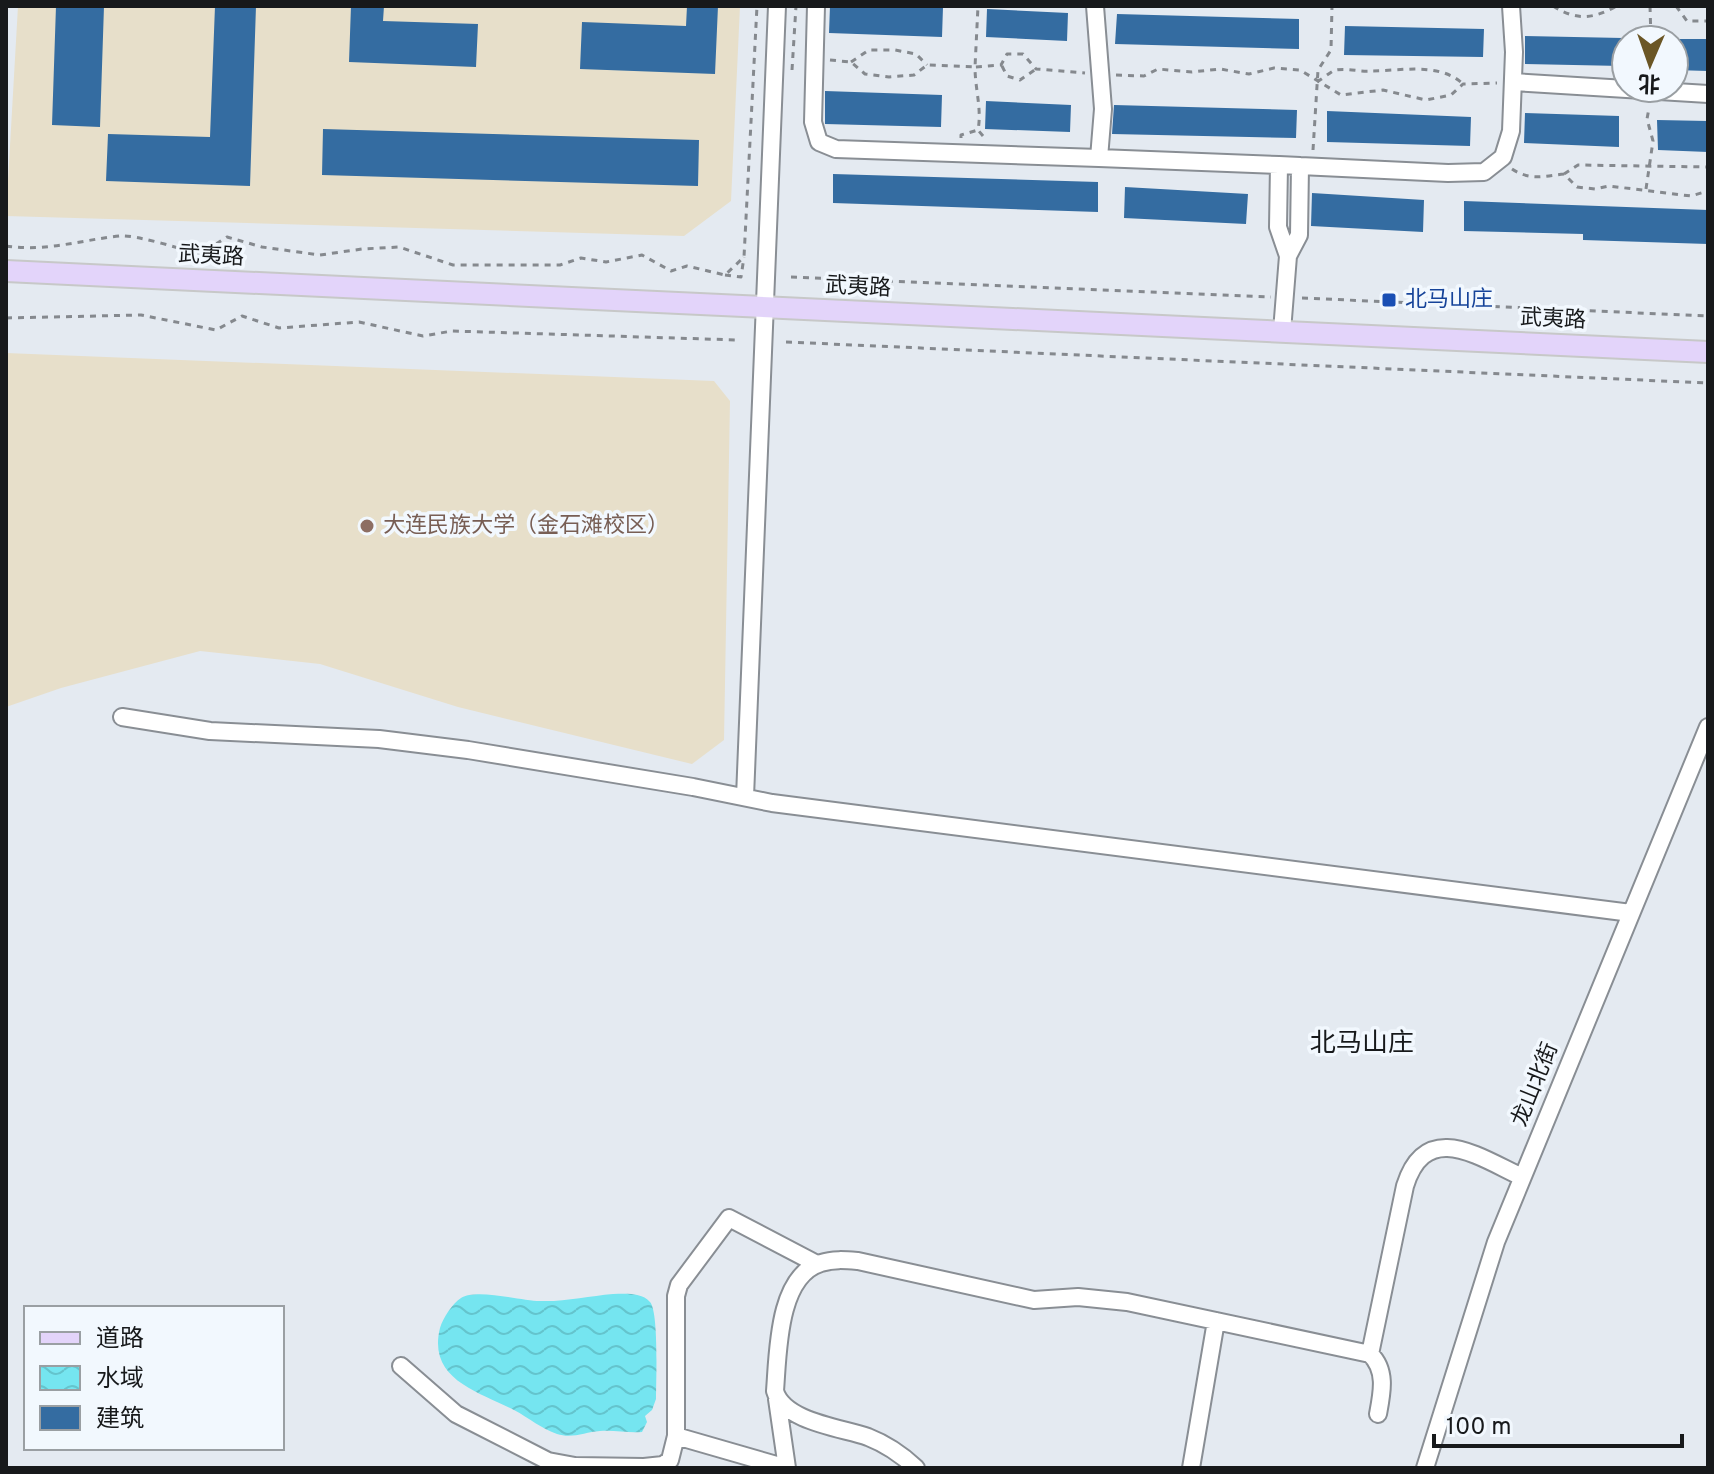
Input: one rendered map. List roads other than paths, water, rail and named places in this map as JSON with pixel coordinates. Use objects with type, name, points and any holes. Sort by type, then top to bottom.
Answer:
[{"type":"main road","name":"武夷路","points":[[6,271],[1708,352]]},
{"type":"street","points":[[745,797],[777,6]]},
{"type":"street","points":[[816,6],[813,122],[819,142],[836,149],[1472,172],[1484,172],[1503,157],[1511,131],[1511,6]]},
{"type":"street","points":[[1095,6],[1103,109],[1099,158]]},
{"type":"street","points":[[1513,82],[1708,94]]},
{"type":"street","points":[[1279,165],[1278,227],[1288,256],[1282,331]]},
{"type":"street","points":[[1288,256],[1299,235],[1304,166]]},
{"type":"street","points":[[122,717],[210,731],[379,739],[498,755],[772,803],[1631,913]]},
{"type":"street","name":"龙山北街","points":[[1425,1468],[1491,1256],[1708,727]]},
{"type":"street","points":[[1370,1354],[1405,1186],[1410,1170],[1421,1154],[1437,1149],[1465,1150],[1522,1177]]},
{"type":"street","points":[[401,1366],[456,1414],[548,1461],[644,1467],[663,1465],[670,1460],[676,1436],[676,1296],[679,1285],[729,1218],[817,1264]]},
{"type":"street","points":[[676,1436],[787,1468],[775,1391],[783,1313],[801,1278],[817,1264],[839,1260],[858,1261],[1034,1300],[1078,1297],[1109,1299],[1370,1354],[1378,1361],[1382,1376],[1378,1414]]},
{"type":"street","points":[[1191,1468],[1216,1321]]},
{"type":"street","points":[[777,1399],[791,1410],[830,1428],[859,1434],[887,1445],[916,1468]]},
{"type":"water","points":[[613,1294],[642,1297],[653,1308],[656,1399],[652,1410],[645,1416],[647,1422],[642,1432],[557,1434],[459,1382],[441,1360],[438,1346],[443,1320],[454,1304],[468,1295],[549,1301]]},
{"type":"place","name":"北马山庄","points":[[1389,300]]},
{"type":"place","name":"大连民族大学（金石滩校区）","points":[[367,526]]},
{"type":"district","name":"北马山庄","points":[[1362,1044]]}]
